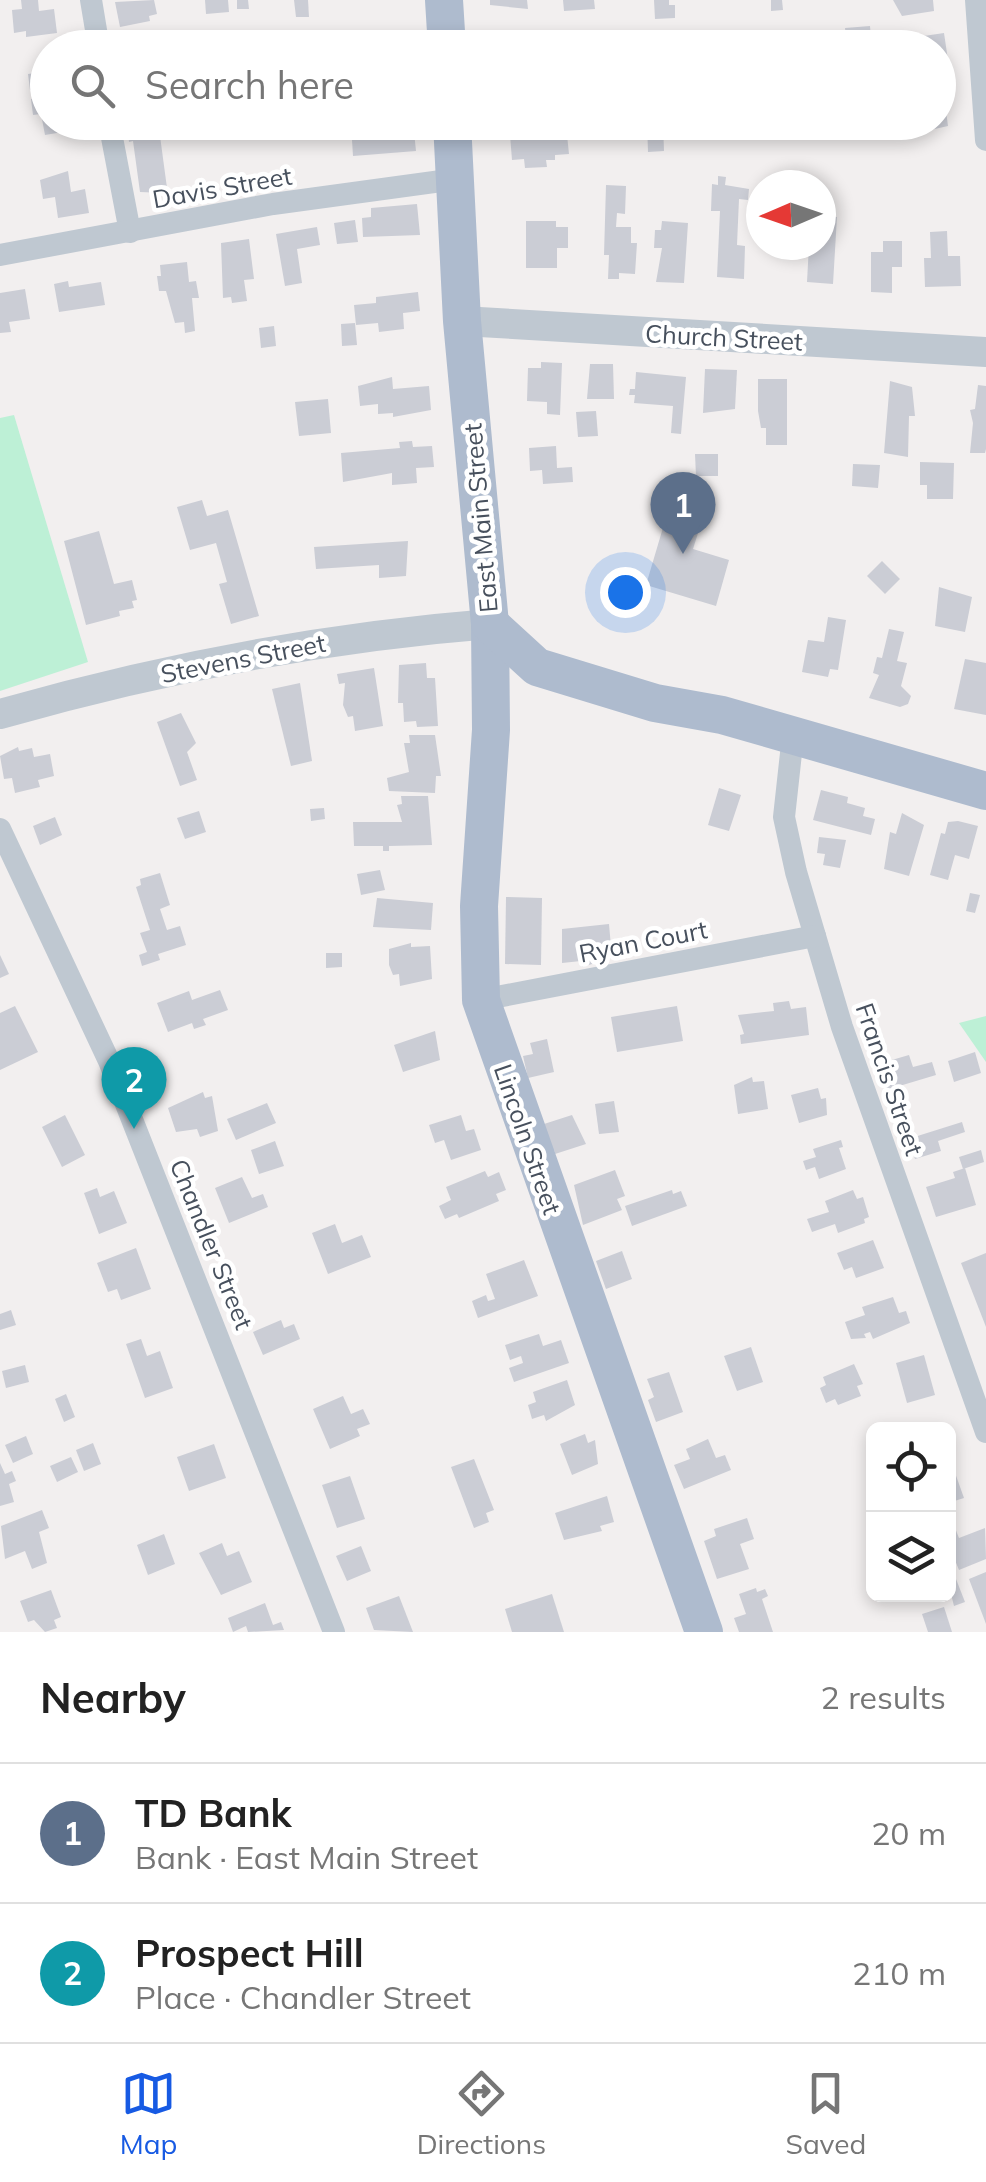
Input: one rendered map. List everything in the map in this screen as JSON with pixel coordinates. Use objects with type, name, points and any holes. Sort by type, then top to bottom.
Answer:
[{"type":"main road","points":[[444,0],[446,30]]},
{"type":"main road","name":"East Main Street","points":[[453,140],[462,321],[490,624],[537,666],[655,703],[722,715],[986,790]]},
{"type":"main road","name":"Lincoln Street","points":[[490,624],[491,730],[479,906],[481,1000],[704,1632]]},
{"type":"street","points":[[90,0],[96,30]]},
{"type":"street","points":[[976,0],[986,140]]},
{"type":"street","points":[[113,140],[130,232]]},
{"type":"street","name":"Davis Street","points":[[0,255],[273,204],[456,179]]},
{"type":"street","name":"Church Street","points":[[462,321],[986,352]]},
{"type":"street","name":"Stevens Street","points":[[0,714],[116,682],[374,633],[490,624]]},
{"type":"street","name":"Francis Street","points":[[793,735],[784,817],[815,936],[842,1028],[986,1432]]},
{"type":"street","name":"Chandler Street","points":[[0,829],[109,1061],[334,1632]]},
{"type":"street","name":"Ryan Court","points":[[481,1000],[815,936]]},
{"type":"green space","points":[[14,415],[88,662],[0,691],[0,418]]},
{"type":"green space","points":[[986,1016],[986,1062],[959,1023]]},
{"type":"building","points":[[21,0],[38,0],[39,11],[54,9],[57,30],[30,30],[30,36],[26,37],[26,31],[14,33],[12,10],[22,9]]},
{"type":"building","points":[[154,0],[157,14],[149,16],[150,21],[120,27],[115,2]]},
{"type":"building","points":[[205,0],[228,0],[229,12],[206,14]]},
{"type":"building","points":[[237,0],[248,0],[249,9],[237,9]]},
{"type":"building","points":[[294,0],[308,0],[309,17],[296,17]]},
{"type":"building","points":[[490,0],[527,0],[528,9],[490,5]]},
{"type":"building","points":[[563,0],[594,0],[595,9],[564,11]]},
{"type":"building","points":[[654,0],[669,0],[669,5],[675,5],[675,18],[655,19]]},
{"type":"building","points":[[771,0],[782,0],[783,10],[771,11]]},
{"type":"building","points":[[893,0],[933,0],[934,11],[902,16]]},
{"type":"building","points":[[870,26],[870,30],[845,30]]},
{"type":"building","points":[[129,140],[161,140],[167,188],[164,193],[140,192],[133,141]]},
{"type":"building","points":[[352,140],[415,140],[416,151],[353,156]]},
{"type":"building","points":[[510,140],[568,140],[569,154],[546,160],[547,167],[525,168],[524,159],[512,160]]},
{"type":"building","points":[[648,140],[664,140],[664,151],[648,152]]},
{"type":"building","points":[[68,171],[71,192],[85,189],[89,213],[58,218],[55,197],[43,199],[40,180]]},
{"type":"building","points":[[718,176],[726,177],[725,185],[746,188],[746,200],[739,199],[737,245],[745,246],[744,279],[717,277],[720,211],[711,211],[712,184],[718,185]]},
{"type":"building","points":[[606,185],[626,186],[625,214],[617,213],[616,227],[631,227],[631,243],[637,243],[635,274],[619,273],[619,279],[608,279],[609,255],[604,255]]},
{"type":"building","points":[[417,204],[420,235],[363,237],[362,218],[371,217],[371,208]]},
{"type":"building","points":[[355,220],[358,242],[337,244],[334,223]]},
{"type":"building","points":[[526,221],[556,221],[556,227],[568,227],[568,248],[557,248],[557,268],[526,268]]},
{"type":"building","points":[[662,221],[688,223],[684,283],[656,282],[662,248],[654,248],[655,230],[661,230]]},
{"type":"building","points":[[317,227],[320,245],[297,249],[302,283],[285,286],[276,234]]},
{"type":"building","points":[[947,231],[948,256],[960,256],[961,286],[925,287],[924,258],[931,258],[930,232]]},
{"type":"building","points":[[249,239],[254,279],[244,280],[247,301],[232,303],[231,297],[223,298],[221,243]]},
{"type":"building","points":[[883,241],[902,241],[902,267],[892,267],[892,293],[871,292],[871,252],[883,252]]},
{"type":"building","points":[[808,260],[834,260],[833,284],[807,282]]},
{"type":"building","points":[[187,262],[189,282],[196,281],[199,298],[192,298],[195,331],[185,333],[184,322],[175,323],[166,291],[159,291],[157,276],[161,276],[160,265]]},
{"type":"building","points":[[68,281],[69,287],[101,282],[105,305],[59,312],[54,284]]},
{"type":"building","points":[[25,289],[30,319],[9,322],[11,332],[0,333],[0,293]]},
{"type":"building","points":[[418,292],[420,311],[403,313],[404,329],[379,332],[378,323],[356,325],[354,305],[376,303],[376,297]]},
{"type":"building","points":[[355,323],[357,345],[342,346],[341,324]]},
{"type":"building","points":[[274,326],[276,346],[261,348],[259,328]]},
{"type":"building","points":[[541,362],[562,363],[560,415],[547,414],[547,402],[527,401],[528,368],[541,368]]},
{"type":"building","points":[[590,364],[613,364],[614,399],[587,399]]},
{"type":"building","points":[[705,369],[737,370],[735,409],[703,413]]},
{"type":"building","points":[[636,372],[686,377],[681,434],[671,433],[673,406],[634,403],[635,395],[629,395],[630,389],[635,389]]},
{"type":"building","points":[[392,377],[393,389],[429,386],[431,410],[393,417],[393,413],[378,414],[378,404],[360,406],[358,386]]},
{"type":"building","points":[[758,379],[787,379],[787,445],[766,445],[766,428],[761,428],[758,411]]},
{"type":"building","points":[[890,381],[912,387],[915,416],[909,416],[908,457],[884,453]]},
{"type":"building","points":[[978,385],[986,386],[986,449],[985,453],[970,453],[970,410],[975,409]]},
{"type":"building","points":[[328,399],[331,433],[299,436],[295,402]]},
{"type":"building","points":[[596,411],[598,436],[578,437],[576,412]]},
{"type":"building","points":[[412,441],[413,447],[432,446],[434,467],[416,468],[417,483],[392,485],[392,473],[343,482],[341,453],[400,448],[399,442]]},
{"type":"building","points":[[556,446],[557,468],[572,467],[573,482],[543,484],[542,470],[530,471],[529,448]]},
{"type":"building","points":[[695,454],[718,454],[718,476],[696,476]]},
{"type":"building","points":[[920,462],[954,463],[953,499],[927,499],[927,485],[920,485]]},
{"type":"building","points":[[853,464],[880,465],[878,488],[852,486]]},
{"type":"building","points":[[202,500],[207,516],[228,510],[259,616],[231,624],[219,584],[227,582],[216,543],[190,550],[177,507]]},
{"type":"building","points":[[670,504],[704,514],[693,549],[729,560],[716,606],[646,585]]},
{"type":"building","points":[[99,531],[114,584],[132,580],[137,600],[132,601],[134,608],[119,611],[120,616],[86,625],[64,541]]},
{"type":"building","points":[[408,541],[406,576],[379,578],[379,565],[316,569],[314,547]]},
{"type":"building","points":[[882,561],[900,579],[885,594],[867,576]]},
{"type":"building","points":[[939,587],[972,597],[965,632],[935,626]]},
{"type":"building","points":[[828,617],[846,620],[838,670],[830,669],[828,677],[802,672],[808,640],[824,642]]},
{"type":"building","points":[[889,629],[904,632],[897,661],[907,663],[901,686],[911,696],[908,704],[900,707],[869,698],[879,675],[873,673],[877,657],[882,658]]},
{"type":"building","points":[[965,659],[986,663],[986,715],[954,709]]},
{"type":"building","points":[[426,663],[427,678],[435,678],[438,726],[417,727],[416,721],[404,722],[403,703],[398,703],[399,665]]},
{"type":"building","points":[[374,668],[383,726],[355,731],[353,716],[348,717],[343,705],[345,683],[339,684],[337,674]]},
{"type":"building","points":[[300,683],[312,761],[291,766],[272,689]]},
{"type":"building","points":[[181,713],[196,743],[187,752],[197,780],[180,786],[157,722]]},
{"type":"building","points":[[409,735],[435,735],[441,776],[436,776],[435,793],[389,791],[387,778],[409,772],[404,743],[410,743]]},
{"type":"building","points":[[18,747],[19,751],[32,748],[34,757],[50,754],[54,776],[38,780],[40,787],[15,793],[12,778],[4,779],[0,756]]},
{"type":"building","points":[[719,788],[741,795],[729,831],[708,825]]},
{"type":"building","points":[[821,790],[848,797],[847,803],[865,808],[863,816],[875,819],[871,835],[813,820]]},
{"type":"building","points":[[401,796],[428,796],[432,845],[389,846],[389,851],[383,851],[383,846],[354,846],[353,822],[402,822],[397,805],[402,804]]},
{"type":"building","points":[[324,808],[325,819],[311,821],[310,809]]},
{"type":"building","points":[[199,811],[206,832],[185,839],[177,818]]},
{"type":"building","points":[[902,813],[924,825],[909,876],[884,869],[890,832],[896,834]]},
{"type":"building","points":[[55,817],[62,835],[40,845],[33,826]]},
{"type":"building","points":[[948,822],[978,826],[969,859],[955,855],[948,880],[930,875],[941,833],[945,834]]},
{"type":"building","points":[[819,837],[846,840],[840,868],[823,865],[825,854],[817,853]]},
{"type":"building","points":[[380,870],[385,890],[361,895],[357,874]]},
{"type":"building","points":[[160,873],[170,905],[160,909],[167,930],[180,926],[186,945],[158,954],[160,960],[142,966],[139,955],[147,952],[140,933],[150,930],[136,887],[141,885],[140,879]]},
{"type":"building","points":[[970,893],[980,895],[975,913],[966,911]]},
{"type":"building","points":[[506,897],[542,898],[541,965],[505,964]]},
{"type":"building","points":[[377,898],[433,903],[431,930],[373,927]]},
{"type":"building","points":[[609,924],[612,958],[582,967],[581,961],[562,963],[562,929]]},
{"type":"building","points":[[411,943],[411,947],[430,946],[432,979],[400,986],[399,974],[393,975],[389,965],[389,949]]},
{"type":"building","points":[[326,953],[342,953],[342,967],[326,968]]},
{"type":"building","points":[[0,955],[9,974],[0,978]]},
{"type":"building","points":[[220,990],[228,1010],[203,1019],[206,1025],[194,1029],[192,1023],[168,1032],[157,1003],[189,991],[192,1000]]},
{"type":"building","points":[[789,1001],[791,1009],[806,1007],[809,1035],[741,1044],[740,1035],[744,1034],[738,1015],[774,1011],[773,1003]]},
{"type":"building","points":[[15,1006],[38,1052],[0,1070],[0,1013]]},
{"type":"building","points":[[677,1006],[683,1041],[617,1052],[611,1017]]},
{"type":"building","points":[[435,1031],[440,1060],[403,1072],[394,1045]]},
{"type":"building","points":[[547,1039],[554,1072],[528,1078],[523,1056],[533,1054],[530,1043]]},
{"type":"building","points":[[975,1052],[981,1073],[954,1082],[948,1061]]},
{"type":"building","points":[[909,1055],[913,1067],[932,1062],[936,1075],[886,1090],[878,1064]]},
{"type":"building","points":[[752,1077],[753,1082],[764,1081],[768,1109],[738,1114],[734,1085]]},
{"type":"building","points":[[818,1088],[821,1099],[826,1098],[827,1115],[799,1123],[791,1095]]},
{"type":"building","points":[[203,1092],[205,1098],[212,1096],[218,1131],[200,1137],[197,1129],[176,1132],[168,1108]]},
{"type":"building","points":[[614,1101],[619,1132],[599,1134],[595,1104]]},
{"type":"building","points":[[267,1103],[276,1123],[236,1140],[227,1119]]},
{"type":"building","points":[[65,1115],[85,1155],[62,1167],[42,1127]]},
{"type":"building","points":[[461,1115],[466,1131],[474,1129],[481,1150],[451,1160],[444,1140],[435,1143],[429,1125]]},
{"type":"building","points":[[572,1115],[586,1144],[555,1154],[554,1150],[548,1151],[544,1124]]},
{"type":"building","points":[[962,1122],[965,1132],[938,1141],[941,1151],[915,1159],[908,1139]]},
{"type":"building","points":[[841,1140],[843,1147],[839,1148],[846,1169],[819,1179],[815,1167],[806,1170],[803,1161],[816,1157],[813,1149]]},
{"type":"building","points":[[275,1141],[284,1166],[259,1174],[251,1150]]},
{"type":"building","points":[[981,1150],[984,1162],[963,1169],[959,1157]]},
{"type":"building","points":[[965,1168],[976,1205],[936,1217],[926,1187],[955,1178],[953,1172]]},
{"type":"building","points":[[615,1170],[625,1196],[617,1199],[622,1210],[583,1225],[574,1185]]},
{"type":"building","points":[[485,1171],[488,1177],[499,1172],[506,1190],[496,1194],[499,1201],[459,1218],[457,1214],[445,1219],[439,1206],[451,1200],[446,1187]]},
{"type":"building","points":[[242,1177],[252,1198],[263,1194],[268,1207],[229,1223],[215,1188]]},
{"type":"building","points":[[97,1188],[100,1197],[114,1191],[127,1223],[99,1234],[84,1193]]},
{"type":"building","points":[[672,1190],[673,1194],[681,1191],[687,1206],[632,1226],[625,1206]]},
{"type":"building","points":[[853,1190],[857,1199],[863,1197],[869,1217],[864,1219],[865,1223],[838,1233],[835,1224],[812,1232],[807,1219],[829,1212],[825,1201]]},
{"type":"building","points":[[335,1224],[342,1243],[362,1235],[371,1257],[328,1274],[312,1233]]},
{"type":"building","points":[[873,1240],[884,1268],[856,1278],[852,1267],[844,1270],[837,1253]]},
{"type":"building","points":[[136,1248],[151,1289],[121,1300],[117,1289],[108,1292],[97,1263]]},
{"type":"building","points":[[622,1251],[632,1279],[606,1289],[596,1261]]},
{"type":"building","points":[[986,1253],[986,1327],[961,1263]]},
{"type":"building","points":[[524,1260],[538,1296],[478,1318],[472,1301],[486,1295],[488,1301],[495,1299],[486,1274]]},
{"type":"building","points":[[893,1297],[899,1313],[906,1311],[910,1323],[873,1339],[870,1332],[864,1334],[866,1338],[851,1339],[845,1322],[865,1315],[862,1307]]},
{"type":"building","points":[[11,1310],[16,1325],[0,1330],[0,1314]]},
{"type":"building","points":[[281,1320],[284,1328],[294,1324],[300,1339],[263,1355],[253,1332]]},
{"type":"building","points":[[539,1334],[543,1346],[561,1340],[569,1363],[514,1382],[509,1368],[523,1363],[521,1356],[510,1360],[505,1345]]},
{"type":"building","points":[[141,1339],[147,1356],[160,1351],[173,1388],[145,1398],[126,1344]]},
{"type":"building","points":[[751,1347],[763,1382],[737,1391],[724,1356]]},
{"type":"building","points":[[924,1355],[935,1395],[907,1403],[896,1363]]},
{"type":"building","points":[[854,1364],[863,1384],[857,1386],[861,1396],[838,1405],[835,1399],[826,1403],[820,1388],[826,1385],[823,1377]]},
{"type":"building","points":[[25,1365],[29,1382],[6,1388],[2,1371]]},
{"type":"building","points":[[669,1372],[683,1412],[656,1422],[648,1400],[654,1397],[647,1379]]},
{"type":"building","points":[[567,1380],[575,1405],[546,1421],[544,1415],[532,1419],[528,1405],[536,1402],[533,1392]]},
{"type":"building","points":[[66,1394],[75,1417],[64,1422],[55,1399]]},
{"type":"building","points":[[343,1396],[351,1414],[363,1409],[370,1424],[357,1429],[360,1436],[330,1449],[313,1409]]},
{"type":"building","points":[[585,1434],[588,1443],[595,1440],[598,1464],[572,1475],[560,1444]]},
{"type":"building","points":[[26,1436],[33,1454],[13,1463],[5,1445]]},
{"type":"building","points":[[708,1439],[716,1458],[725,1455],[731,1470],[684,1489],[674,1465],[690,1459],[686,1449]]},
{"type":"building","points":[[93,1443],[101,1464],[84,1471],[76,1450]]},
{"type":"building","points":[[214,1444],[226,1478],[189,1491],[177,1457]]},
{"type":"building","points":[[71,1457],[78,1472],[57,1482],[50,1466]]},
{"type":"building","points":[[474,1459],[494,1510],[486,1513],[489,1522],[474,1528],[451,1467]]},
{"type":"building","points":[[0,1463],[5,1474],[12,1471],[16,1481],[9,1484],[14,1502],[0,1506]]},
{"type":"building","points":[[350,1476],[365,1519],[337,1528],[322,1485]]},
{"type":"building","points":[[956,1476],[964,1498],[956,1500]]},
{"type":"building","points":[[607,1496],[614,1522],[600,1526],[602,1531],[564,1540],[555,1513]]},
{"type":"building","points":[[42,1510],[49,1528],[39,1532],[47,1563],[32,1569],[25,1551],[5,1559],[1,1526]]},
{"type":"building","points":[[747,1518],[754,1539],[740,1544],[749,1569],[717,1579],[704,1541],[716,1536],[714,1529]]},
{"type":"building","points":[[985,1528],[986,1559],[959,1570],[956,1530],[959,1538]]},
{"type":"building","points":[[164,1534],[175,1564],[148,1575],[137,1545]]},
{"type":"building","points":[[222,1543],[227,1556],[239,1551],[252,1582],[221,1595],[199,1553]]},
{"type":"building","points":[[361,1546],[371,1571],[347,1581],[336,1556]]},
{"type":"building","points":[[986,1572],[986,1624],[969,1579]]},
{"type":"building","points":[[956,1579],[965,1602],[954,1606],[956,1602]]},
{"type":"building","points":[[756,1588],[757,1592],[765,1589],[768,1596],[762,1599],[773,1632],[739,1632],[734,1618],[746,1614],[739,1594]]},
{"type":"building","points":[[51,1590],[61,1617],[54,1620],[57,1628],[45,1632],[34,1620],[28,1622],[20,1601]]},
{"type":"building","points":[[552,1594],[564,1632],[512,1632],[505,1609]]},
{"type":"building","points":[[399,1596],[413,1632],[374,1630],[366,1608]]},
{"type":"building","points":[[265,1603],[273,1625],[281,1622],[284,1630],[248,1632],[246,1626],[233,1632],[228,1618]]},
{"type":"building","points":[[944,1607],[952,1632],[928,1632],[922,1614]]},
{"type":"place","name":"TD Bank","points":[[683,554]]},
{"type":"place","name":"Prospect Hill","points":[[134,1129]]}]
